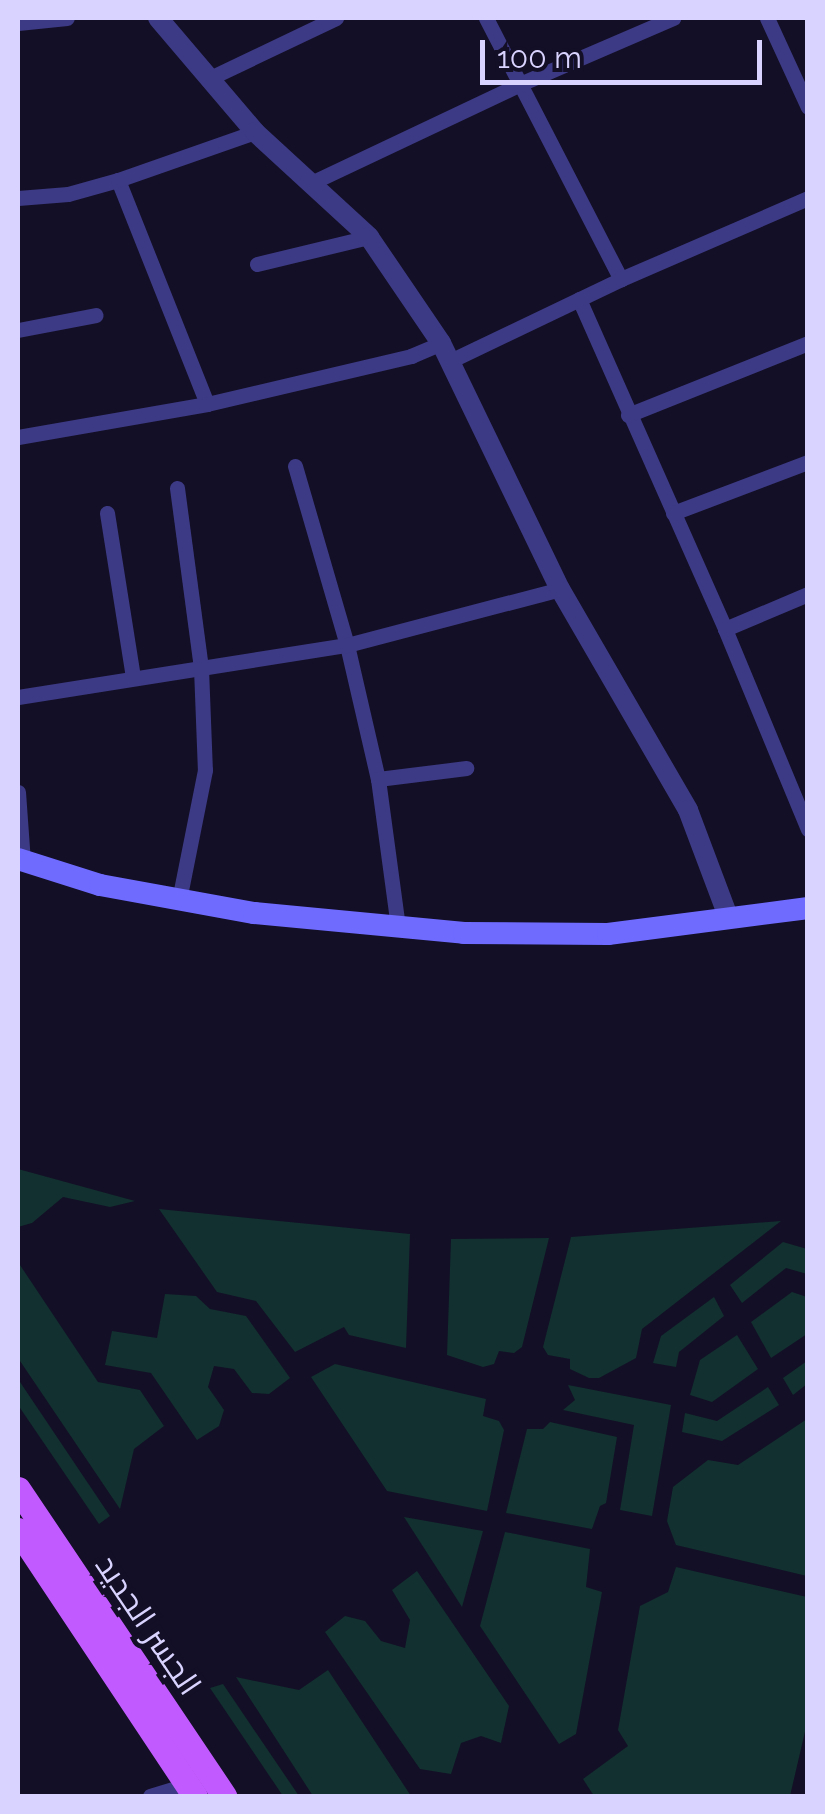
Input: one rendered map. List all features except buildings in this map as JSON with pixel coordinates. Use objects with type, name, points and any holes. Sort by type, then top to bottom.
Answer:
[{"type":"main road","points":[[20,860],[100,885],[254,913],[464,933],[608,934],[808,908]]},
{"type":"main road","name":"الجسر الجديد","points":[[18,1490],[224,1796]]},
{"type":"main road","name":"الجسر الجديد","points":[[18,1530],[191,1791]]},
{"type":"street","points":[[18,23],[67,18]]},
{"type":"street","points":[[158,18],[255,132],[369,237],[446,352],[560,589],[688,810],[729,919]]},
{"type":"street","points":[[208,78],[336,18]]},
{"type":"street","points":[[486,18],[621,279]]},
{"type":"street","points":[[311,183],[520,84],[673,18]]},
{"type":"street","points":[[766,18],[808,108]]},
{"type":"street","points":[[18,198],[68,194],[255,132]]},
{"type":"street","points":[[118,180],[207,404]]},
{"type":"street","points":[[18,437],[207,404],[411,356],[446,352],[808,198]]},
{"type":"street","points":[[257,264],[369,237]]},
{"type":"street","points":[[578,299],[803,801],[808,829]]},
{"type":"street","points":[[18,330],[96,315]]},
{"type":"street","points":[[628,415],[808,343]]},
{"type":"street","points":[[674,513],[808,462]]},
{"type":"street","points":[[296,466],[347,646],[378,780],[398,927]]},
{"type":"street","points":[[177,488],[200,668],[204,770],[180,900]]},
{"type":"street","points":[[107,513],[133,677]]},
{"type":"street","points":[[18,697],[347,646],[560,589]]},
{"type":"street","points":[[725,628],[808,594]]},
{"type":"street","points":[[378,780],[466,768]]},
{"type":"street","points":[[18,792],[20,860]]},
{"type":"street","points":[[150,1796],[191,1791]]},
{"type":"green space","points":[[18,1169],[135,1201],[110,1207],[63,1197],[32,1223],[18,1227]]},
{"type":"green space","points":[[159,1209],[410,1234],[406,1348],[349,1335],[344,1327],[295,1352],[256,1301],[217,1292]]},
{"type":"green space","points":[[781,1221],[642,1329],[636,1358],[599,1378],[570,1369],[570,1359],[548,1355],[543,1347],[571,1237]]},
{"type":"green space","points":[[549,1238],[522,1347],[514,1353],[499,1351],[494,1364],[483,1367],[447,1355],[451,1239]]},
{"type":"green space","points":[[783,1242],[807,1249],[807,1274],[786,1268],[742,1303],[730,1285]]},
{"type":"green space","points":[[18,1262],[98,1382],[140,1390],[164,1426],[134,1449],[120,1509],[18,1358]]},
{"type":"green space","points":[[792,1292],[807,1297],[807,1334],[771,1358],[751,1322]]},
{"type":"green space","points":[[165,1294],[196,1296],[210,1309],[246,1316],[290,1378],[269,1394],[252,1393],[234,1369],[214,1366],[208,1387],[224,1410],[219,1426],[197,1440],[151,1373],[105,1365],[112,1331],[157,1338]]},
{"type":"green space","points":[[714,1297],[724,1316],[679,1352],[676,1367],[653,1363],[661,1336]]},
{"type":"green space","points":[[737,1335],[758,1369],[712,1402],[690,1395],[700,1360]]},
{"type":"green space","points":[[807,1361],[807,1384],[793,1395],[783,1378]]},
{"type":"green space","points":[[335,1364],[486,1399],[483,1416],[499,1421],[504,1430],[487,1511],[387,1491],[311,1377]]},
{"type":"green space","points":[[18,1379],[110,1516],[99,1524],[18,1405]]},
{"type":"green space","points":[[568,1385],[671,1405],[652,1516],[620,1510],[634,1425],[563,1410],[575,1400]]},
{"type":"green space","points":[[768,1387],[779,1405],[722,1441],[682,1432],[685,1413],[717,1421]]},
{"type":"green space","points":[[807,1419],[807,1576],[676,1545],[667,1521],[673,1487],[708,1460],[738,1465]]},
{"type":"green space","points":[[550,1422],[617,1437],[606,1503],[600,1506],[592,1529],[506,1513],[527,1429],[543,1429]]},
{"type":"green space","points":[[404,1517],[483,1531],[462,1607]]},
{"type":"green space","points":[[505,1532],[590,1549],[586,1587],[602,1592],[576,1734],[559,1744],[480,1626]]},
{"type":"green space","points":[[676,1567],[807,1597],[807,1723],[790,1796],[594,1796],[583,1779],[628,1746],[618,1730],[640,1606],[668,1592]]},
{"type":"green space","points":[[417,1571],[509,1706],[501,1743],[481,1736],[461,1743],[451,1774],[420,1769],[325,1632],[345,1616],[365,1621],[381,1641],[405,1648],[410,1620],[392,1590]]},
{"type":"green space","points":[[328,1670],[411,1796],[313,1796],[236,1677],[299,1690]]},
{"type":"green space","points":[[223,1684],[299,1796],[283,1796],[210,1688]]}]
